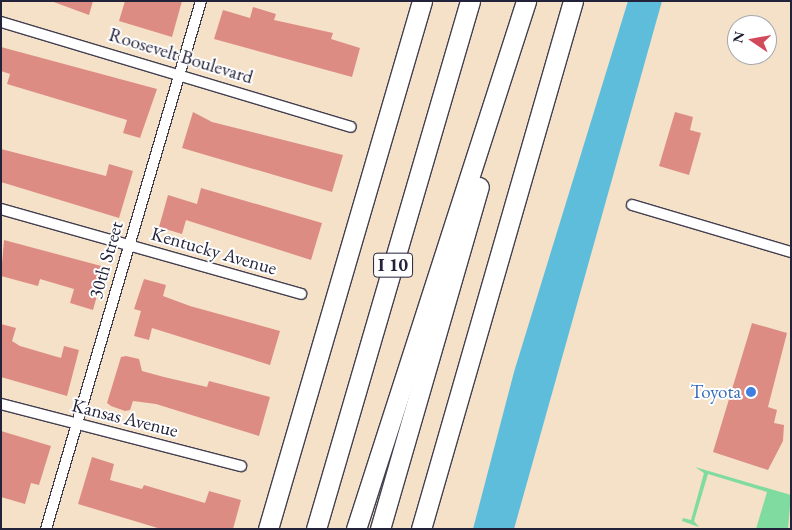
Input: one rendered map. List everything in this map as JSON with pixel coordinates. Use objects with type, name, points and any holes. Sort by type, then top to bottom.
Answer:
[{"type":"highway","points":[[268,529],[422,1]]},
{"type":"highway","name":"I 10","points":[[316,529],[470,1]]},
{"type":"highway","points":[[356,529],[526,1]]},
{"type":"highway","points":[[380,529],[532,1]]},
{"type":"highway","points":[[421,529],[573,1]]},
{"type":"street","name":"30th Street","points":[[46,529],[128,244],[201,1]]},
{"type":"street","name":"Roosevelt Boulevard","points":[[1,22],[180,73],[351,127]]},
{"type":"street","points":[[632,205],[791,252]]},
{"type":"street","name":"Kentucky Avenue","points":[[1,209],[301,294]]},
{"type":"street","name":"Kansas Avenue","points":[[1,404],[241,466]]},
{"type":"green space","points":[[695,467],[791,495],[788,529],[756,529],[767,492],[708,474],[694,521],[699,527],[682,521],[683,518],[691,520],[704,473]]},
{"type":"water","points":[[628,1],[662,1],[514,529],[473,529],[514,372]]},
{"type":"building","points":[[51,1],[93,1],[89,15]]},
{"type":"building","points":[[125,1],[182,1],[172,37],[119,21]]},
{"type":"building","points":[[253,7],[276,14],[274,20],[333,33],[331,39],[360,48],[352,77],[214,39],[223,10],[250,18]]},
{"type":"building","points":[[1,47],[157,89],[140,138],[123,133],[127,120],[7,84],[10,74],[1,71]]},
{"type":"building","points":[[193,112],[212,122],[343,155],[332,192],[182,148]]},
{"type":"building","points":[[675,112],[693,117],[690,130],[701,133],[689,175],[659,166]]},
{"type":"building","points":[[1,149],[106,176],[109,164],[133,171],[119,218],[1,182]]},
{"type":"building","points":[[201,188],[322,223],[311,260],[186,220],[182,234],[159,227],[168,195],[197,204]]},
{"type":"building","points":[[4,240],[105,267],[93,310],[70,303],[74,289],[40,279],[38,286],[1,276]]},
{"type":"building","points":[[144,279],[166,285],[163,296],[190,306],[280,331],[270,365],[152,328],[149,340],[134,336],[141,311],[134,309]]},
{"type":"building","name":"Toyota","points":[[752,323],[787,333],[768,407],[777,410],[774,423],[784,425],[783,441],[768,470],[713,452]]},
{"type":"building","points":[[1,324],[16,328],[12,341],[20,346],[61,358],[64,346],[79,350],[67,396],[1,377]]},
{"type":"building","points":[[126,356],[139,359],[142,371],[207,387],[209,381],[270,397],[259,436],[156,404],[133,401],[130,410],[125,411],[111,406],[107,403],[121,357]]},
{"type":"building","points":[[1,431],[51,446],[39,485],[31,483],[25,504],[1,497]]},
{"type":"building","points":[[92,457],[114,464],[110,480],[142,489],[144,485],[205,503],[209,491],[241,500],[233,529],[161,529],[78,504]]},
{"type":"place","name":"Toyota","points":[[751,392]]}]
